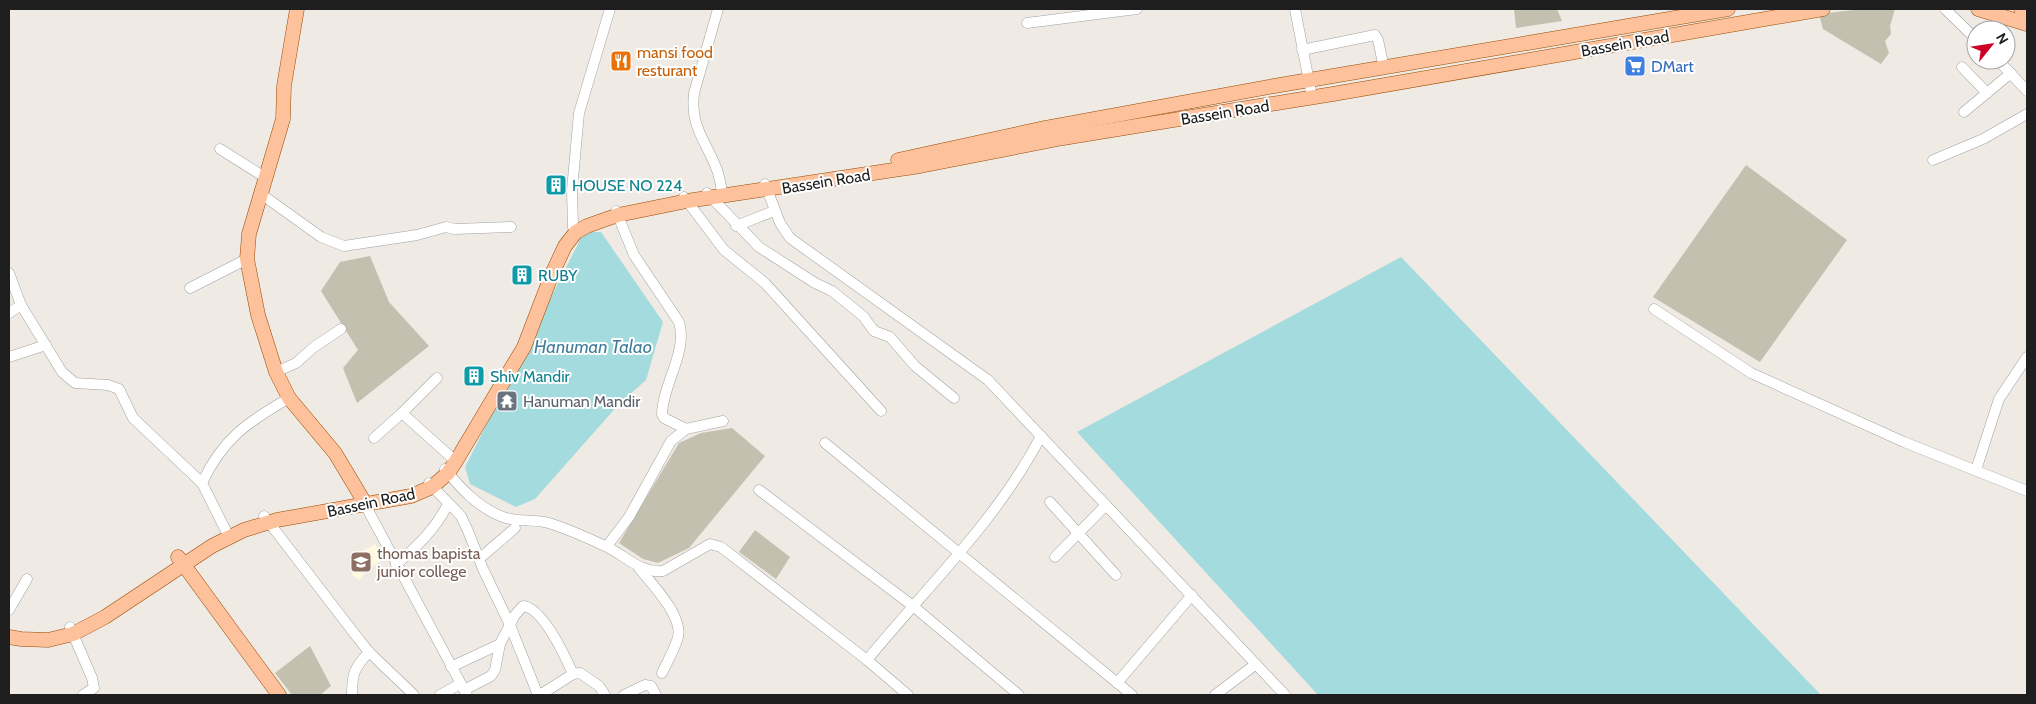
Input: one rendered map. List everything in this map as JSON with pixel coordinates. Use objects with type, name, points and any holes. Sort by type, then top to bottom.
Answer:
[{"type":"main road","points":[[296,9],[284,86],[283,120],[249,234],[247,259],[258,315],[276,372],[289,398],[335,452],[363,501]]},
{"type":"main road","name":"Bassein Road","points":[[766,187],[902,160],[1040,129],[1728,9]]},
{"type":"main road","name":"Bassein Road","points":[[575,229],[584,220],[686,199],[920,166],[1063,138],[1673,35],[1748,15],[1823,9]]},
{"type":"main road","points":[[1978,9],[2027,24]]},
{"type":"main road","points":[[2021,9],[2027,10]]},
{"type":"main road","points":[[1670,19],[1673,35]]},
{"type":"main road","points":[[1160,108],[1163,122]]},
{"type":"main road","points":[[9,637],[48,640],[104,616],[208,539],[226,531],[267,519],[363,501],[430,484],[448,466],[522,338],[551,254],[561,236],[575,229]]},
{"type":"main road","points":[[180,561],[267,519]]},
{"type":"main road","points":[[180,561],[279,695]]},
{"type":"main road","points":[[9,629],[34,632],[71,630]]},
{"type":"street","points":[[575,229],[572,190],[579,112],[610,9]]},
{"type":"street","points":[[718,9],[692,106],[698,133],[716,169],[716,194],[736,226],[759,247],[815,283],[832,291],[862,316],[874,331],[890,338],[915,366],[954,398]]},
{"type":"street","points":[[1026,23],[1137,9]]},
{"type":"street","points":[[1295,9],[1312,97]]},
{"type":"street","points":[[1945,9],[1966,29]]},
{"type":"street","points":[[1302,50],[1375,35],[1378,40],[1384,68]]},
{"type":"street","points":[[1962,67],[1987,93]]},
{"type":"street","points":[[2008,70],[2027,91]]},
{"type":"street","points":[[1964,112],[2011,73]]},
{"type":"street","points":[[1933,160],[1983,139],[2027,114]]},
{"type":"street","points":[[220,149],[266,178]]},
{"type":"street","points":[[766,187],[780,224],[790,238],[988,380],[1192,594],[1285,695]]},
{"type":"street","points":[[261,194],[322,237],[344,246],[446,227],[455,229],[511,227]]},
{"type":"street","points":[[686,199],[724,250],[764,283],[881,411]]},
{"type":"street","points":[[736,226],[774,211]]},
{"type":"street","points":[[617,212],[634,255],[679,322],[682,332],[680,346],[662,414],[664,418],[686,429]]},
{"type":"street","points":[[190,288],[247,259]]},
{"type":"street","points":[[9,273],[21,304],[62,372],[75,383],[108,385],[119,390],[133,418],[202,483],[226,531]]},
{"type":"street","points":[[9,313],[21,304]]},
{"type":"street","points":[[1654,310],[1751,373],[1904,442],[2027,491]]},
{"type":"street","points":[[276,372],[296,363],[340,329]]},
{"type":"street","points":[[9,357],[46,345]]},
{"type":"street","points":[[1976,470],[1999,398],[2027,357]]},
{"type":"street","points":[[374,438],[437,378]]},
{"type":"street","points":[[202,483],[225,444],[244,425],[289,398]]},
{"type":"street","points":[[402,413],[448,466],[464,492],[483,506],[504,517],[550,523],[607,546],[639,568],[672,612],[678,626],[678,637],[662,673]]},
{"type":"street","points":[[607,546],[629,517],[671,441],[686,429],[723,421]]},
{"type":"street","points":[[868,660],[1008,490],[1041,436]]},
{"type":"street","points":[[825,442],[1132,695]]},
{"type":"street","points":[[430,484],[461,516],[539,695],[573,674],[580,673],[600,686],[605,695]]},
{"type":"street","points":[[759,490],[912,606],[1019,695]]},
{"type":"street","points":[[363,501],[464,690]]},
{"type":"street","points":[[1050,502],[1116,575]]},
{"type":"street","points":[[396,565],[424,540],[439,522],[448,504]]},
{"type":"street","points":[[1055,557],[1106,505]]},
{"type":"street","points":[[267,519],[369,652],[414,695]]},
{"type":"street","points":[[479,559],[515,528]]},
{"type":"street","points":[[639,568],[663,571],[710,544],[721,547],[868,660],[908,695]]},
{"type":"street","points":[[9,610],[27,579]]},
{"type":"street","points":[[1117,683],[1192,594]]},
{"type":"street","points":[[440,695],[464,690],[492,676],[500,644],[519,609],[523,606],[527,606],[541,619],[559,644],[573,674]]},
{"type":"street","points":[[71,630],[92,678],[94,688],[83,695]]},
{"type":"street","points":[[451,667],[500,644]]},
{"type":"street","points":[[352,695],[354,672],[358,663],[369,652]]},
{"type":"street","points":[[1215,695],[1256,664]]},
{"type":"street","points":[[624,695],[645,685],[652,686],[656,695]]},
{"type":"shaded area","points":[[1514,9],[1557,9],[1562,21],[1516,28]]},
{"type":"shaded area","points":[[1862,9],[1895,9],[1890,26],[1891,34],[1885,41],[1889,53],[1881,64],[1823,29],[1819,14]]},
{"type":"shaded area","points":[[1746,165],[1847,240],[1760,362],[1653,297]]},
{"type":"shaded area","points":[[370,256],[389,302],[429,346],[357,403],[343,368],[358,350],[321,291],[340,262]]},
{"type":"shaded area","points":[[732,428],[765,456],[689,548],[658,563],[643,559],[619,543],[679,443],[701,433]]},
{"type":"shaded area","points":[[755,530],[790,557],[776,579],[739,552]]},
{"type":"shaded area","points":[[375,544],[384,559],[369,568],[359,580],[352,575],[355,556]]},
{"type":"shaded area","points":[[310,646],[331,686],[320,695],[292,695],[275,673]]},
{"type":"water","name":"Hanuman Talao","points":[[590,232],[601,232],[663,322],[646,380],[619,404],[535,499],[516,507],[470,484],[465,467],[582,236]]},
{"type":"water","points":[[1401,257],[1821,695],[1318,695],[1077,432]]},
{"type":"place","name":"mansi food resturant","points":[[621,61]]},
{"type":"place","name":"DMart","points":[[1635,66]]},
{"type":"place","name":"HOUSE NO 224","points":[[556,185]]},
{"type":"place","name":"RUBY","points":[[522,275]]},
{"type":"place","name":"Shiv Mandir","points":[[474,376]]},
{"type":"place","name":"Hanuman Mandir","points":[[507,401]]},
{"type":"place","name":"thomas bapista junior college","points":[[361,562]]}]
